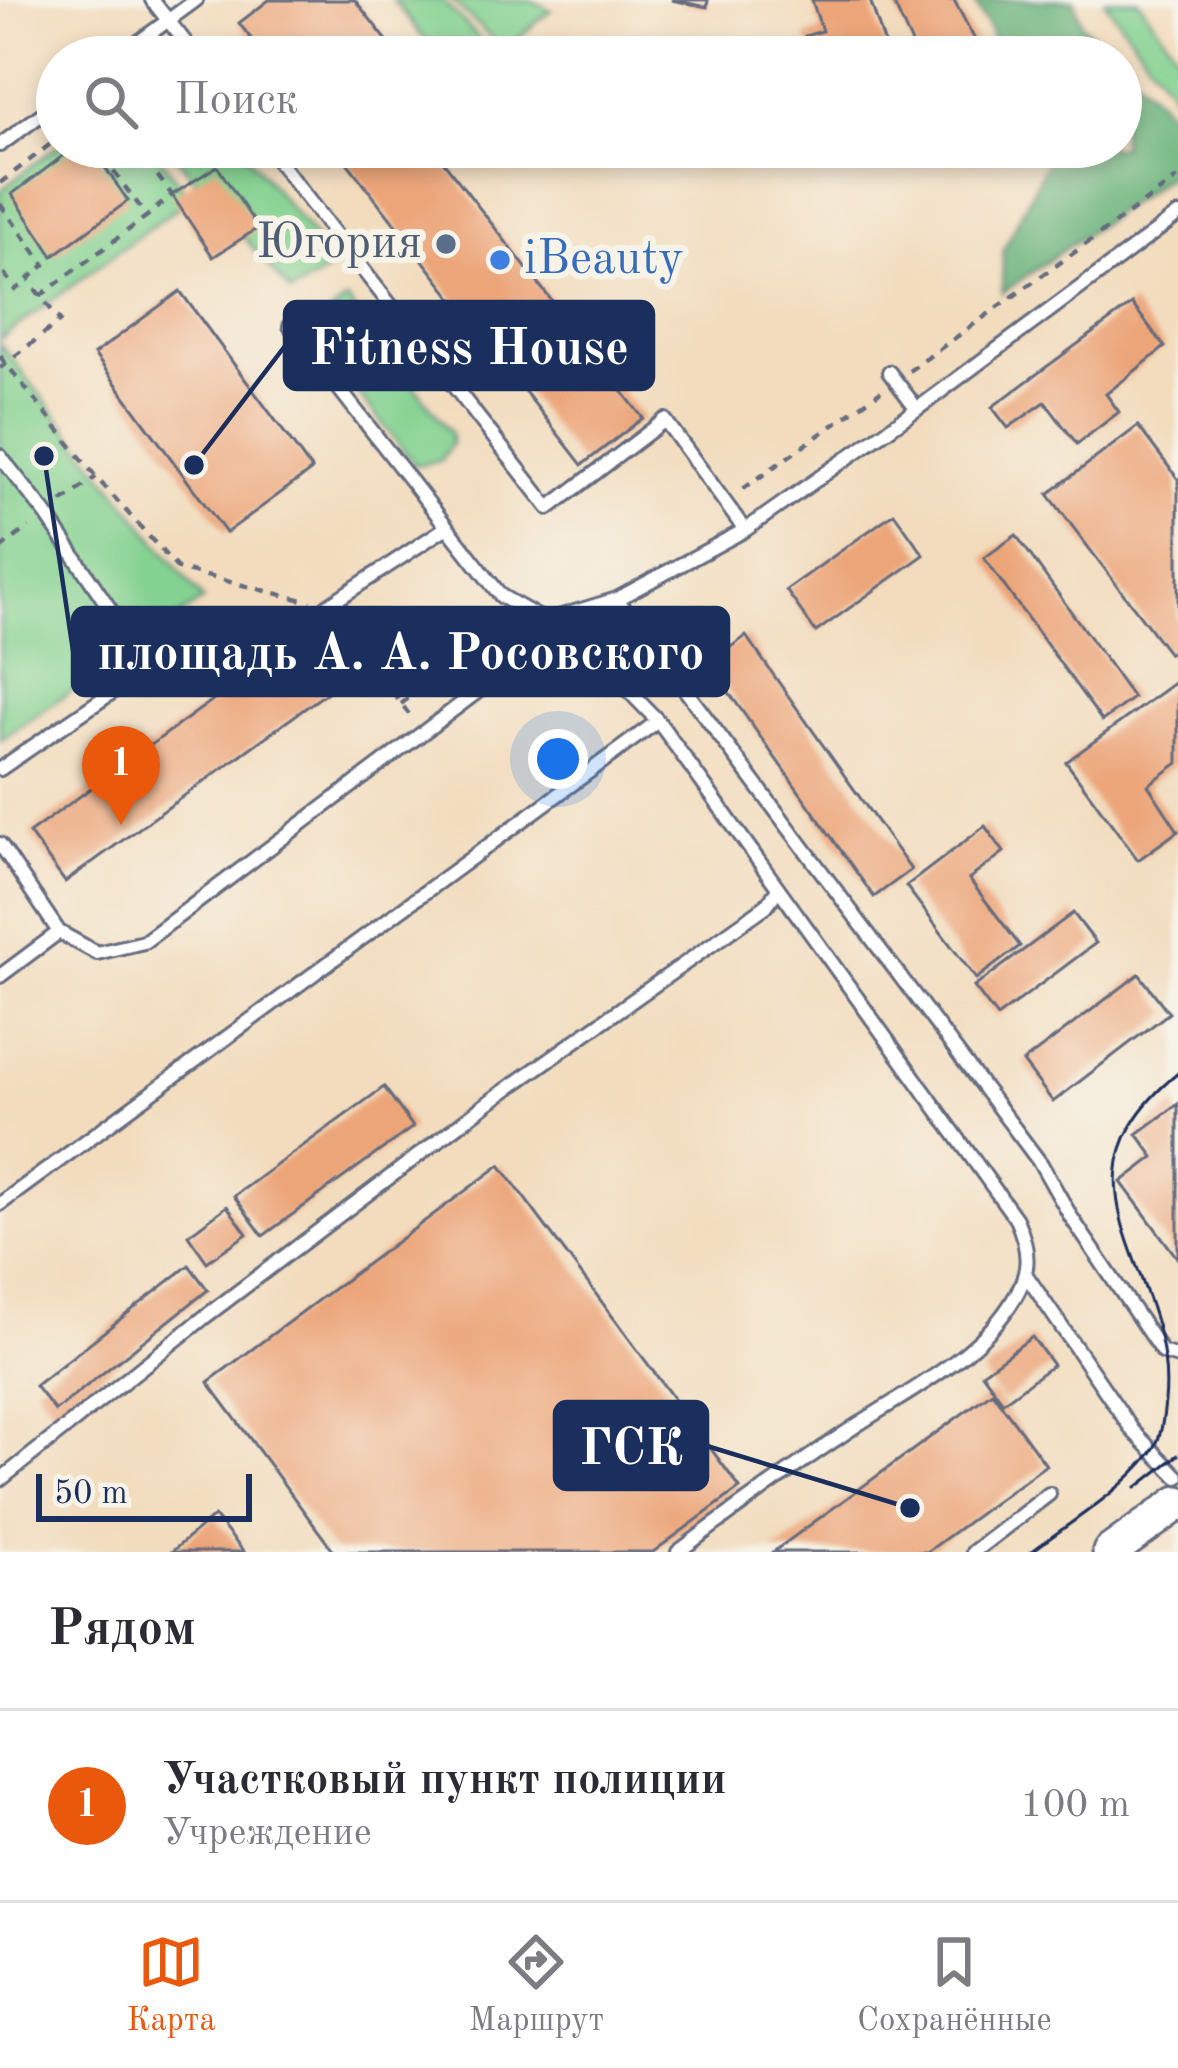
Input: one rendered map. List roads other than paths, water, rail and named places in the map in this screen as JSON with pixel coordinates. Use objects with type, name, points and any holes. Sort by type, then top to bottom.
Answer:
[{"type":"street","points":[[1110,1552],[1178,1503]]},
{"type":"lane","points":[[152,0],[180,36]]},
{"type":"lane","points":[[146,36],[196,0]]},
{"type":"lane","points":[[0,146],[36,119]]},
{"type":"lane","points":[[283,168],[549,508],[665,420],[745,530]]},
{"type":"lane","points":[[0,844],[59,932],[97,953],[144,941],[501,674],[545,621],[617,599],[745,530],[1178,215]]},
{"type":"lane","points":[[290,326],[501,596],[545,621]]},
{"type":"lane","points":[[892,376],[917,409]]},
{"type":"lane","points":[[0,456],[46,514],[149,667],[0,769]]},
{"type":"lane","points":[[327,606],[447,527]]},
{"type":"lane","points":[[617,599],[1040,1163],[1162,1352],[1178,1357]]},
{"type":"lane","points":[[625,687],[658,721],[1016,1219],[1028,1245],[1026,1275],[1010,1307],[975,1346],[764,1486],[678,1552]]},
{"type":"lane","points":[[0,1204],[658,721]]},
{"type":"lane","points":[[0,1480],[310,1237],[489,1102],[766,906],[777,891]]},
{"type":"lane","points":[[0,976],[59,932]]},
{"type":"lane","points":[[1026,1275],[1133,1431],[1178,1477]]},
{"type":"lane","points":[[973,1552],[1049,1494]]},
{"type":"tram line","points":[[1031,1552],[1125,1481],[1151,1453],[1160,1435],[1164,1355],[1117,1193],[1120,1154],[1138,1114],[1178,1073]]},
{"type":"tram line","points":[[1136,1488],[1178,1455]]},
{"type":"place","name":"Югория","points":[[446,244]]},
{"type":"place","name":"iBeauty","points":[[500,260]]},
{"type":"place","name":"площадь А. А. Росовского","points":[[44,456]]},
{"type":"place","name":"Fitness House","points":[[194,465]]},
{"type":"place","name":"Участковый пункт полиции","points":[[121,825]]},
{"type":"place","name":"ГСК","points":[[910,1508]]}]
